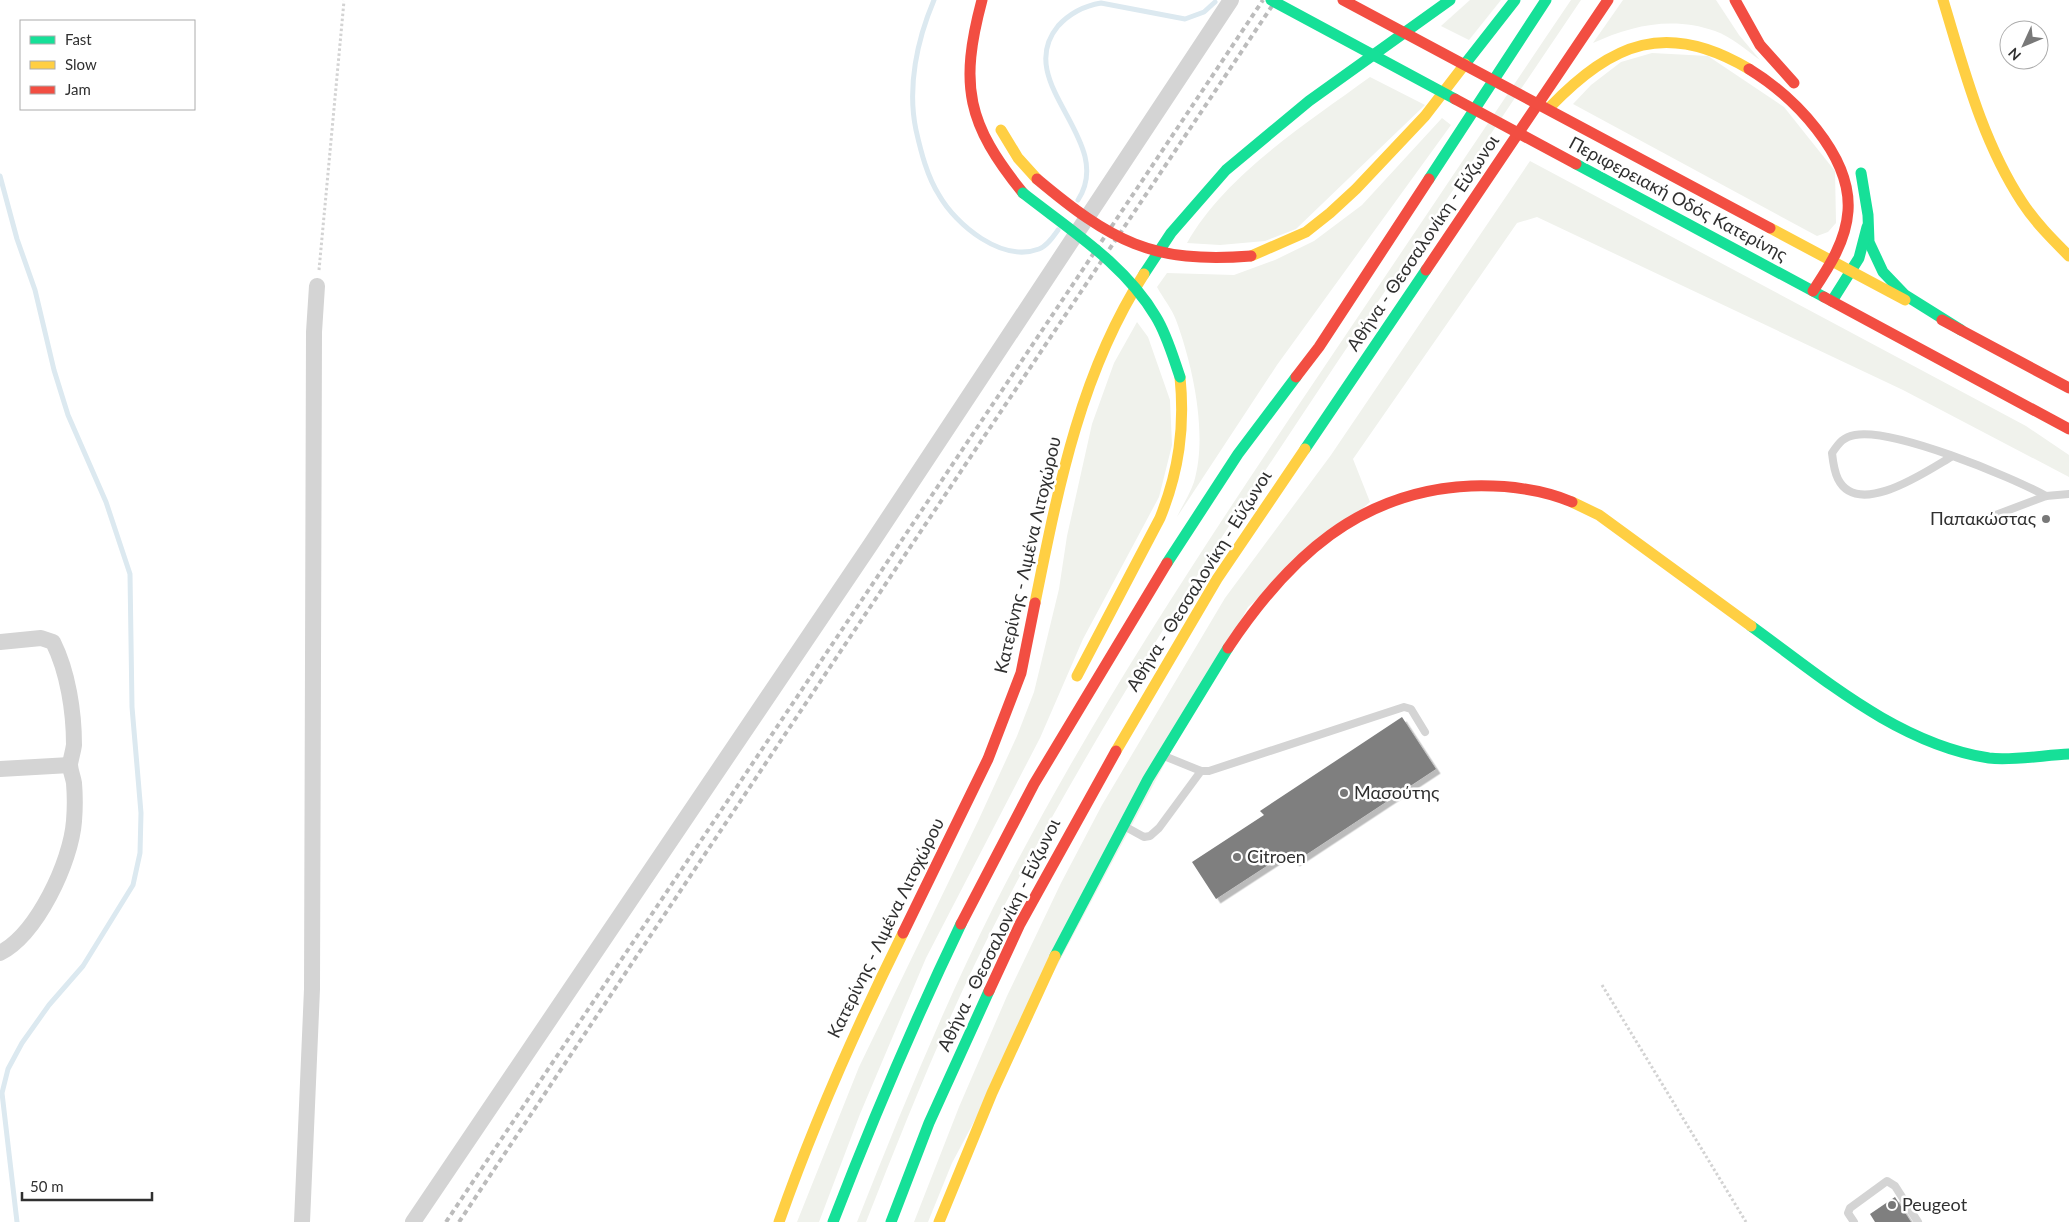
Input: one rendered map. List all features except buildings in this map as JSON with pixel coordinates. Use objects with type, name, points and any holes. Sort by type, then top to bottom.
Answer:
[{"type":"main road","points":[[982,0],[968,58],[969,93],[976,120],[987,146],[1003,170],[1023,193],[1112,263],[1138,291],[1156,317],[1180,377],[1184,424],[1181,452],[1172,491],[1160,518],[1073,684]]},
{"type":"main road","name":"Περιφερειακή Οδός Κατερίνης","points":[[1271,0],[2069,429]]},
{"type":"main road","name":"Περιφερειακή Οδός Κατερίνης","points":[[1343,0],[2069,388]]},
{"type":"main road","name":"Κατερίνης - Λιμένα Λιτοχώρου","points":[[779,1222],[804,1150],[852,1037],[988,759],[1021,673],[1069,445],[1084,399],[1112,334],[1136,287],[1171,233],[1226,170],[1309,100],[1450,0]]},
{"type":"main road","points":[[997,122],[1004,138],[1018,158],[1038,179],[1085,218],[1112,235],[1138,247],[1166,255],[1218,260],[1250,256],[1278,246],[1306,232],[1343,201],[1425,116],[1514,0]]},
{"type":"main road","name":"Αθήνα - Θεσσαλονίκη - Εύζωνοι","points":[[834,1222],[879,1104],[924,1002],[974,896],[1034,784],[1102,668],[1172,555],[1238,454],[1324,339],[1546,0]]},
{"type":"main road","name":"Αθήνα - Θεσσαλονίκη - Εύζωνοι","points":[[891,1222],[930,1123],[973,1023],[1020,924],[1082,809],[1216,579],[1608,0]]},
{"type":"main road","points":[[1735,0],[1749,30],[1767,57],[1799,88]]},
{"type":"main road","points":[[1943,0],[1993,149],[2015,193],[2049,239],[2069,256]]},
{"type":"main road","points":[[1499,163],[1564,92],[1609,57],[1631,48],[1679,43],[1705,47],[1728,56],[1753,70],[1775,88],[1820,132],[1835,153],[1846,176],[1849,200],[1846,226],[1833,262],[1813,291]]},
{"type":"main road","points":[[1856,162],[1862,181],[1868,218],[1869,240],[1874,259],[1884,276],[1926,310],[1961,330]]},
{"type":"main road","points":[[1832,302],[1852,272],[1866,239],[1868,218]]},
{"type":"main road","points":[[2058,422],[2069,433]]},
{"type":"main road","points":[[939,1222],[969,1145],[1092,882],[1162,755],[1207,682],[1255,610],[1286,574],[1310,551],[1363,514],[1392,502],[1452,486],[1481,485],[1517,488],[1557,496],[1599,515],[1845,694],[1904,731],[1956,751],[1991,758],[2069,754]]},
{"type":"main road","points":[[1034,784],[1050,734]]},
{"type":"street","points":[[413,1222],[872,544],[1231,0]]},
{"type":"street","points":[[302,1222],[312,989],[314,332],[317,286]]},
{"type":"street","points":[[0,642],[41,638],[53,642],[59,656],[73,716],[74,748],[70,765],[74,782],[74,822],[67,858],[48,897],[28,929],[11,947],[0,953]]},
{"type":"street","points":[[0,769],[70,765]]},
{"type":"lane","points":[[1951,457],[1895,489],[1863,495],[1849,491],[1839,481],[1832,453],[1841,439],[1854,435],[1873,433],[1951,457],[2027,486],[2046,496]]},
{"type":"lane","points":[[1985,519],[2046,496],[2069,494]]},
{"type":"lane","points":[[1162,755],[1201,770],[1209,771],[1404,707],[1411,709],[1425,732]]},
{"type":"lane","points":[[1123,824],[1144,837],[1150,836],[1159,828],[1201,770]]},
{"type":"lane","points":[[1854,1222],[1848,1213],[1850,1208],[1887,1181],[1895,1186],[1918,1222]]},
{"type":"path","points":[[317,286],[344,1]]},
{"type":"path","points":[[1602,985],[1746,1222]]},
{"type":"shaded area","points":[[1470,0],[1501,0],[1469,40],[1441,26]]},
{"type":"shaded area","points":[[1571,0],[1581,0],[1249,495],[1163,630],[1080,767],[1003,908],[965,985],[914,1103],[866,1222],[857,1222],[922,1064],[974,946],[1064,776],[1141,648],[1221,521]]},
{"type":"shaded area","points":[[1623,0],[1716,0],[1739,35],[1760,60],[1739,44],[1715,31],[1684,24],[1668,23],[1638,27],[1593,43]]},
{"type":"shaded area","points":[[1652,53],[1708,56],[1784,107],[1835,171],[1836,223],[1828,232],[1817,236],[1573,104],[1591,85],[1621,62]]},
{"type":"shaded area","points":[[1370,77],[1425,105],[1296,229],[1265,241],[1220,245],[1187,243],[1203,218],[1245,173],[1294,132]]},
{"type":"shaded area","points":[[1442,118],[1451,125],[1277,365],[1177,517],[1194,482],[1198,463],[1199,422],[1193,379],[1182,338],[1174,316],[1157,287],[1167,273],[1234,275],[1275,260],[1314,241],[1362,205]]},
{"type":"shaded area","points":[[1530,161],[2026,426],[2069,455],[2069,477],[1903,390],[1537,217],[1517,223],[1353,459],[1370,502],[1248,607],[952,1163],[928,1222],[914,1222],[959,1107],[1007,996],[1061,883],[1102,805],[1225,598],[1331,455]]},
{"type":"shaded area","points":[[1137,322],[1148,337],[1170,400],[1172,445],[1159,497],[1083,639],[1040,738],[926,958],[860,1114],[819,1222],[797,1222],[859,1067],[979,819],[1017,736],[1034,692],[1059,589],[1067,536],[1092,424],[1114,363]]},
{"type":"waterway","points":[[934,0],[918,47],[913,81],[913,114],[925,164],[935,188],[947,207],[968,229],[996,246],[1010,251],[1025,252],[1042,248],[1058,230]]},
{"type":"waterway","points":[[1078,200],[1086,178],[1085,156],[1054,90],[1047,69],[1047,47],[1058,26],[1077,11],[1101,3],[1185,19],[1204,12],[1215,2]]},
{"type":"waterway","points":[[0,176],[17,239],[35,290],[54,370],[68,415],[106,502],[130,574],[132,707],[141,813],[140,853],[133,885],[83,966],[49,1005],[22,1043],[8,1069],[2,1093],[17,1222]]},
{"type":"railway","points":[[446,1222],[1263,0]]},
{"type":"railway","points":[[459,1222],[1276,0]]},
{"type":"traffic: fast","points":[[1271,0],[1455,99]]},
{"type":"traffic: fast","points":[[1144,274],[1171,233],[1226,170],[1309,101],[1450,0]]},
{"type":"traffic: fast","points":[[1465,64],[1515,0]]},
{"type":"traffic: fast","points":[[1429,179],[1546,0]]},
{"type":"traffic: fast","points":[[1576,164],[1824,297]]},
{"type":"traffic: fast","points":[[1861,173],[1868,215],[1869,242],[1883,272],[1905,295],[1961,330]]},
{"type":"traffic: fast","points":[[1023,193],[1096,249],[1129,280],[1160,324],[1170,346],[1180,377]]},
{"type":"traffic: fast","points":[[1832,301],[1859,258],[1867,227]]},
{"type":"traffic: fast","points":[[1305,449],[1426,270]]},
{"type":"traffic: fast","points":[[1167,563],[1238,454],[1296,377]]},
{"type":"traffic: fast","points":[[1751,626],[1863,706],[1893,724],[1924,739],[1956,750],[1998,759],[2069,754]]},
{"type":"traffic: fast","points":[[1055,956],[1148,779],[1228,648]]},
{"type":"traffic: fast","points":[[833,1222],[894,1072],[961,924]]},
{"type":"traffic: fast","points":[[891,1222],[929,1123],[989,991]]},
{"type":"traffic: slow","points":[[1943,0],[1975,104],[2008,179],[2027,209],[2069,256]]},
{"type":"traffic: slow","points":[[1550,107],[1573,85],[1596,67],[1619,53],[1642,45],[1667,42],[1692,45],[1719,54],[1749,69]]},
{"type":"traffic: slow","points":[[1251,256],[1306,232],[1330,213],[1356,189],[1425,116],[1465,64]]},
{"type":"traffic: slow","points":[[1001,130],[1018,158],[1037,179]]},
{"type":"traffic: slow","points":[[1770,228],[1905,300]]},
{"type":"traffic: slow","points":[[1035,603],[1063,475],[1087,392],[1103,351],[1122,312],[1144,274]]},
{"type":"traffic: slow","points":[[1077,676],[1160,518],[1167,500],[1176,466],[1181,431],[1180,377]]},
{"type":"traffic: slow","points":[[1116,751],[1217,579],[1305,449]]},
{"type":"traffic: slow","points":[[1572,502],[1599,515],[1751,626]]},
{"type":"traffic: slow","points":[[779,1222],[836,1076],[903,933]]},
{"type":"traffic: slow","points":[[939,1222],[992,1093],[1055,956]]},
{"type":"traffic: jam","points":[[982,0],[971,57],[970,81],[973,103],[979,124],[990,146],[1023,193]]},
{"type":"traffic: jam","points":[[1343,0],[1770,228]]},
{"type":"traffic: jam","points":[[1426,270],[1608,0]]},
{"type":"traffic: jam","points":[[1735,0],[1760,45],[1794,83]]},
{"type":"traffic: jam","points":[[1749,69],[1784,95],[1816,129],[1830,149],[1840,169],[1847,190],[1848,211],[1844,233],[1831,263],[1813,291]]},
{"type":"traffic: jam","points":[[1455,99],[1576,164]]},
{"type":"traffic: jam","points":[[1037,179],[1088,218],[1111,233],[1135,244],[1159,252],[1186,256],[1216,258],[1251,256]]},
{"type":"traffic: jam","points":[[1296,377],[1319,347],[1429,179]]},
{"type":"traffic: jam","points":[[1824,297],[2069,429]]},
{"type":"traffic: jam","points":[[1942,320],[2069,388]]},
{"type":"traffic: jam","points":[[1228,648],[1251,615],[1276,585],[1302,559],[1330,535],[1361,516],[1394,501],[1431,491],[1484,486],[1510,487],[1535,491],[1572,502]]},
{"type":"traffic: jam","points":[[961,924],[1034,784],[1167,563]]},
{"type":"traffic: jam","points":[[903,933],[988,759],[1021,673],[1035,603]]},
{"type":"traffic: jam","points":[[989,991],[1020,924],[1116,751]]},
{"type":"place","name":"Παπακώστας","points":[[2046,519]]},
{"type":"place","name":"Μασούτης","points":[[1344,793]]},
{"type":"place","name":"Citroen","points":[[1237,857]]},
{"type":"place","name":"Peugeot","points":[[1892,1205]]}]
